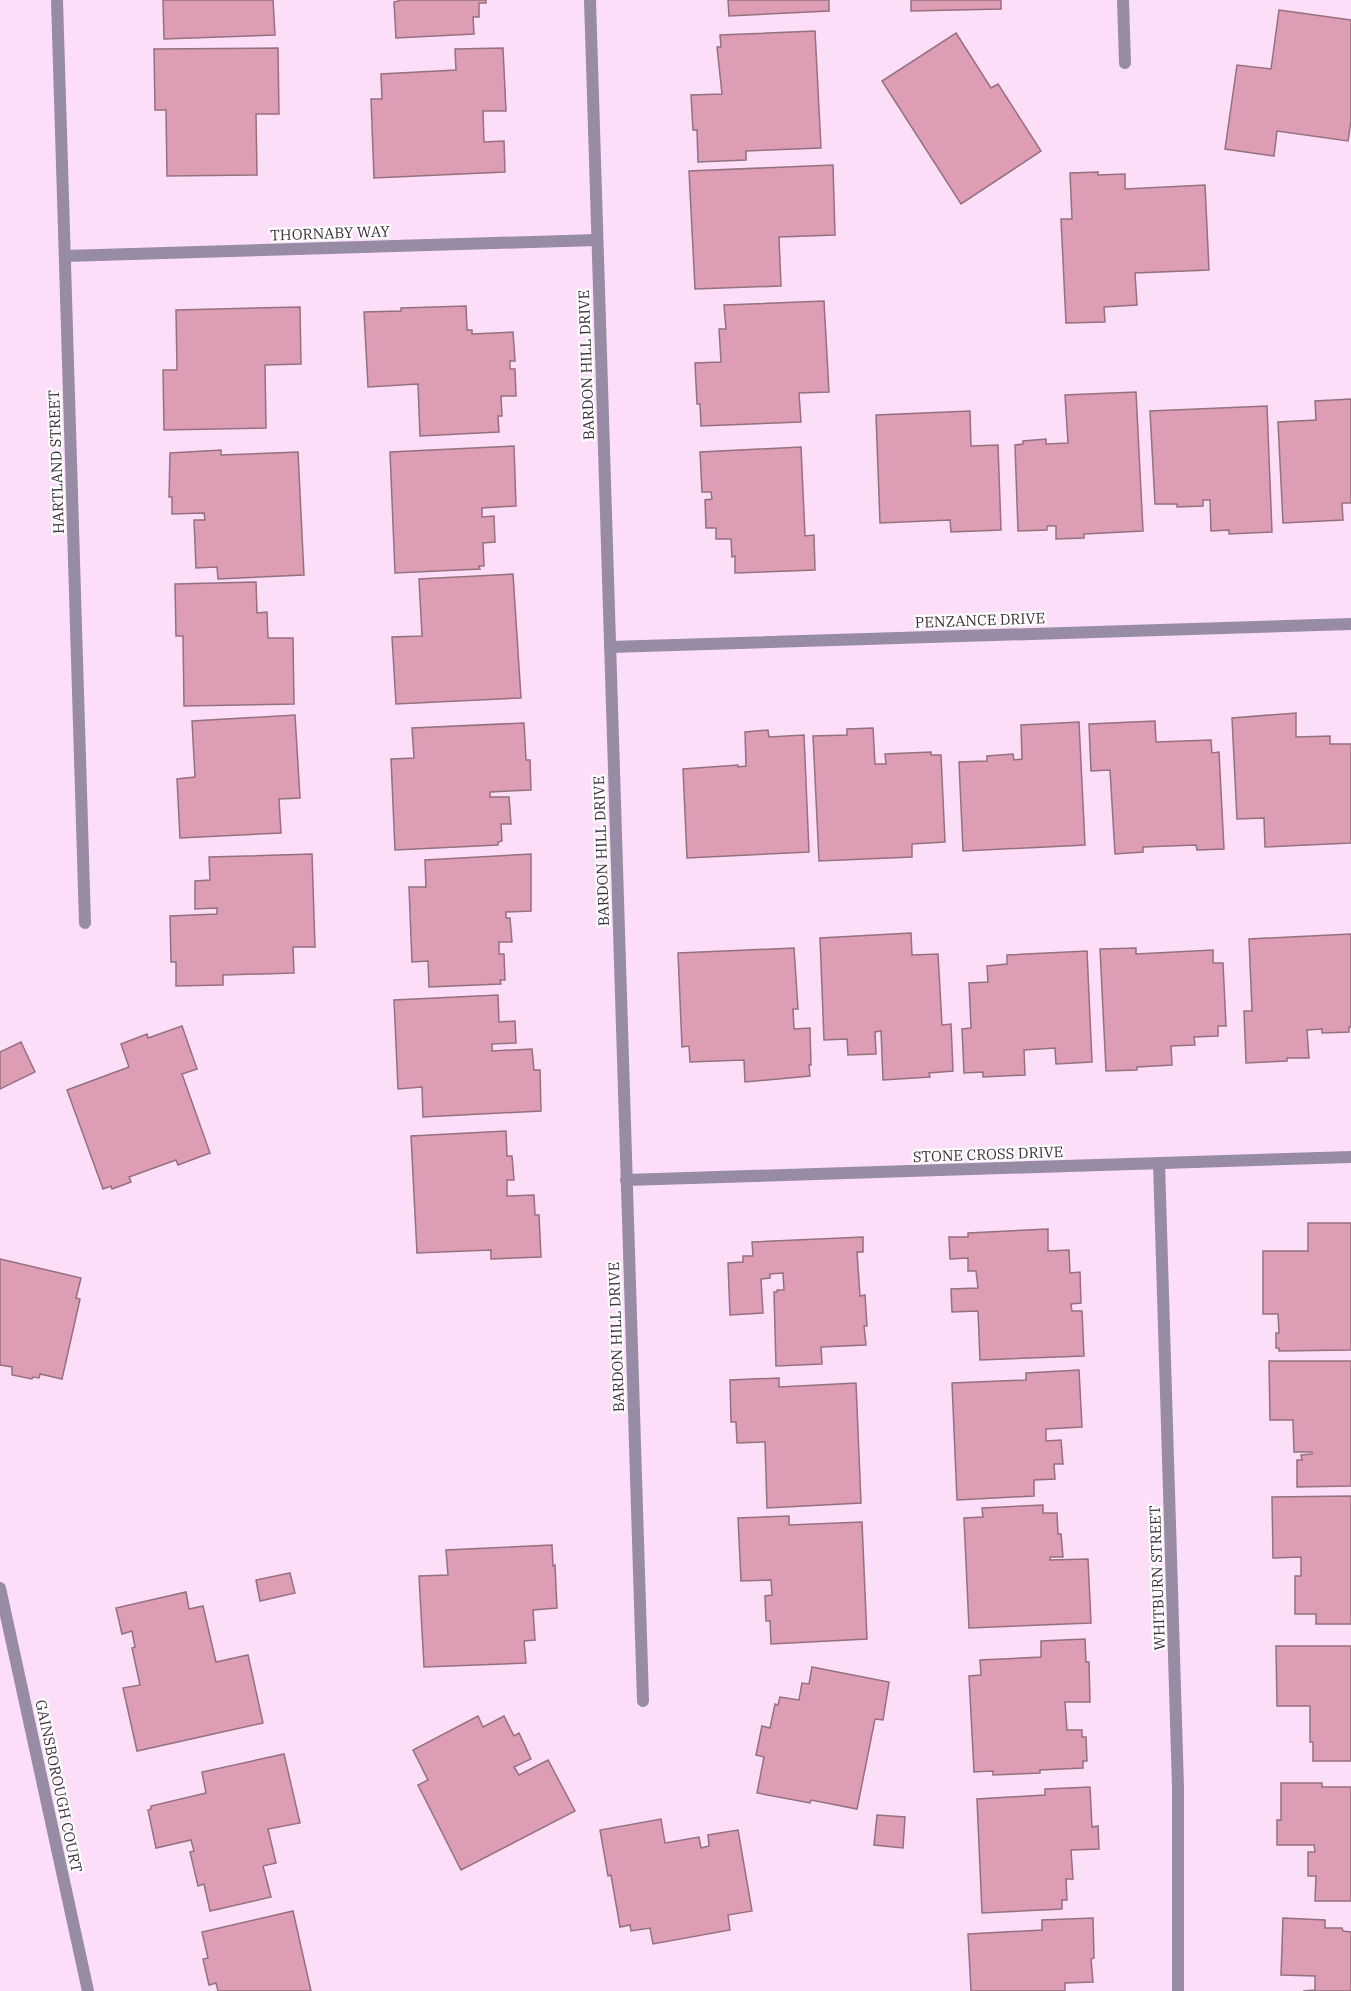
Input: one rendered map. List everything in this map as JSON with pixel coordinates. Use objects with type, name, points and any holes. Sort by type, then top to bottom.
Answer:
[{"type":"street","name":"HARTLAND STREET","points":[[57,0],[85,923]]},
{"type":"street","name":"BARDON HILL DRIVE","points":[[590,0],[643,1701]]},
{"type":"street","points":[[1123,0],[1125,63]]},
{"type":"street","name":"THORNABY WAY","points":[[64,256],[597,240]]},
{"type":"street","name":"PENZANCE DRIVE","points":[[610,647],[1351,624]]},
{"type":"street","name":"STONE CROSS DRIVE","points":[[626,1180],[1351,1157]]},
{"type":"street","name":"WHITBURN STREET","points":[[1159,1163],[1179,1787],[1178,1991]]},
{"type":"street","name":"GAINSBOROUGH COURT","points":[[0,1588],[88,1991]]},
{"type":"building","points":[[163,0],[273,0],[275,35],[164,39]]},
{"type":"building","points":[[402,0],[486,0],[486,3],[479,3],[479,17],[473,17],[474,34],[396,38],[394,2]]},
{"type":"building","points":[[728,0],[829,0],[829,11],[729,16]]},
{"type":"building","points":[[911,0],[1001,0],[1001,9],[911,11]]},
{"type":"building","points":[[1279,10],[1351,20],[1351,121],[1348,141],[1277,131],[1274,156],[1225,149],[1237,65],[1271,69]]},
{"type":"building","points":[[815,31],[821,148],[746,151],[746,160],[698,162],[697,130],[693,130],[691,95],[722,94],[717,47],[721,47],[720,35]]},
{"type":"building","points":[[956,33],[991,88],[998,84],[1041,151],[961,204],[882,81]]},
{"type":"building","points":[[278,48],[279,114],[256,114],[257,175],[167,176],[166,110],[155,110],[154,49]]},
{"type":"building","points":[[503,48],[506,111],[483,111],[484,142],[504,141],[505,172],[374,178],[371,99],[382,99],[381,74],[456,70],[455,49]]},
{"type":"building","points":[[833,165],[835,235],[779,237],[781,286],[695,289],[689,171]]},
{"type":"building","points":[[1098,172],[1098,175],[1125,174],[1125,189],[1205,185],[1209,270],[1135,273],[1137,305],[1104,307],[1105,322],[1066,323],[1061,219],[1072,219],[1070,173]]},
{"type":"building","points":[[824,301],[829,392],[799,393],[801,422],[701,426],[700,404],[697,404],[695,363],[721,362],[719,329],[726,329],[724,305]]},
{"type":"building","points":[[466,306],[467,330],[472,330],[472,334],[513,332],[515,361],[510,361],[510,369],[515,369],[516,396],[501,396],[502,416],[498,416],[499,432],[420,436],[418,384],[368,387],[364,312],[401,311],[401,308]]},
{"type":"building","points":[[300,307],[301,364],[265,365],[266,428],[164,430],[163,370],[177,370],[176,310]]},
{"type":"building","points":[[1136,392],[1143,531],[1084,534],[1084,538],[1056,539],[1056,526],[1047,526],[1047,530],[1018,531],[1015,445],[1023,444],[1023,441],[1046,439],[1046,444],[1068,443],[1065,395]]},
{"type":"building","points":[[1351,399],[1351,503],[1342,503],[1343,520],[1283,523],[1278,422],[1316,420],[1315,401]]},
{"type":"building","points":[[1267,406],[1272,532],[1229,534],[1229,530],[1211,531],[1210,500],[1203,500],[1203,506],[1177,507],[1177,504],[1155,504],[1150,411]]},
{"type":"building","points":[[970,411],[971,446],[998,445],[1001,530],[951,532],[950,520],[880,523],[876,415]]},
{"type":"building","points":[[514,446],[516,506],[482,508],[482,517],[494,516],[495,542],[483,543],[484,566],[479,566],[480,569],[395,573],[390,452]]},
{"type":"building","points":[[801,447],[805,536],[814,535],[815,570],[735,573],[735,556],[732,557],[731,539],[716,539],[716,528],[706,528],[705,500],[712,499],[711,492],[702,492],[700,452]]},
{"type":"building","points":[[221,450],[221,455],[298,452],[304,575],[218,579],[217,567],[196,568],[194,520],[205,520],[204,513],[172,514],[172,497],[169,497],[170,453]]},
{"type":"building","points":[[513,574],[521,698],[396,704],[392,637],[422,636],[419,579]]},
{"type":"building","points":[[256,582],[257,613],[267,612],[268,638],[293,638],[294,704],[184,706],[183,636],[176,636],[175,584]]},
{"type":"building","points":[[1296,713],[1296,737],[1330,736],[1330,744],[1351,744],[1351,843],[1265,847],[1264,818],[1237,819],[1232,718]]},
{"type":"building","points":[[295,715],[300,798],[279,799],[281,833],[180,838],[177,779],[195,777],[192,721]]},
{"type":"building","points":[[1155,721],[1156,742],[1211,740],[1212,753],[1219,752],[1224,849],[1197,850],[1196,845],[1143,847],[1143,852],[1115,854],[1110,770],[1091,771],[1089,724]]},
{"type":"building","points":[[1079,722],[1085,845],[963,851],[959,762],[987,761],[987,756],[1013,754],[1014,760],[1022,759],[1021,725]]},
{"type":"building","points":[[524,723],[526,760],[530,760],[531,790],[490,792],[490,797],[509,797],[511,824],[501,824],[502,841],[498,842],[498,845],[395,850],[391,759],[414,758],[412,728]]},
{"type":"building","points":[[873,728],[875,764],[886,764],[885,754],[931,752],[931,755],[941,755],[945,842],[912,844],[912,857],[819,861],[813,736],[847,735],[847,729]]},
{"type":"building","points":[[768,730],[769,737],[804,735],[809,852],[687,858],[683,769],[746,766],[745,732]]},
{"type":"building","points":[[312,854],[315,947],[293,947],[294,973],[223,975],[223,985],[176,986],[176,962],[171,962],[170,916],[217,914],[217,908],[195,909],[195,881],[210,880],[209,857]]},
{"type":"building","points":[[531,854],[531,911],[506,912],[506,918],[510,918],[512,942],[499,942],[499,954],[504,954],[505,980],[500,980],[501,984],[429,987],[428,961],[412,962],[409,887],[426,887],[425,860]]},
{"type":"building","points":[[911,933],[912,955],[938,954],[942,1025],[951,1024],[953,1071],[929,1073],[930,1077],[883,1080],[881,1031],[875,1032],[876,1054],[848,1055],[847,1039],[824,1040],[820,938]]},
{"type":"building","points":[[1351,934],[1351,1027],[1349,1027],[1349,1032],[1322,1033],[1322,1029],[1307,1030],[1309,1058],[1246,1063],[1244,1011],[1252,1011],[1249,939]]},
{"type":"building","points":[[794,948],[798,1009],[793,1009],[794,1029],[810,1028],[810,1076],[745,1082],[744,1060],[690,1062],[689,1046],[682,1047],[678,953]]},
{"type":"building","points":[[1136,948],[1136,954],[1213,950],[1213,963],[1223,963],[1226,1026],[1218,1026],[1218,1036],[1194,1037],[1195,1045],[1171,1046],[1172,1065],[1137,1067],[1137,1070],[1106,1071],[1100,949]]},
{"type":"building","points":[[1087,951],[1092,1062],[1056,1064],[1055,1048],[1024,1050],[1025,1075],[983,1077],[983,1072],[964,1073],[962,1029],[971,1028],[969,983],[988,982],[987,966],[1007,964],[1007,955]]},
{"type":"building","points":[[498,995],[499,1022],[515,1021],[516,1043],[492,1044],[492,1051],[532,1049],[534,1070],[540,1070],[541,1111],[423,1117],[422,1087],[398,1089],[394,1000]]},
{"type":"building","points":[[182,1026],[197,1069],[182,1074],[210,1153],[178,1165],[176,1160],[129,1177],[131,1182],[112,1189],[111,1186],[103,1189],[67,1090],[129,1067],[121,1044],[147,1034],[148,1038]]},
{"type":"building","points":[[21,1042],[35,1072],[0,1089],[0,1052]]},
{"type":"building","points":[[506,1131],[507,1156],[512,1156],[514,1180],[507,1180],[507,1196],[534,1195],[535,1215],[539,1215],[541,1257],[491,1259],[491,1250],[417,1253],[411,1136]]},
{"type":"building","points":[[1308,1223],[1351,1223],[1351,1350],[1279,1351],[1279,1348],[1276,1348],[1276,1333],[1279,1333],[1278,1314],[1263,1314],[1263,1251],[1308,1251]]},
{"type":"building","points":[[1048,1229],[1048,1251],[1069,1250],[1070,1273],[1080,1272],[1081,1303],[1071,1304],[1072,1311],[1082,1311],[1084,1356],[980,1360],[978,1311],[952,1312],[951,1289],[978,1288],[976,1271],[968,1271],[968,1258],[950,1259],[949,1237],[968,1237],[968,1233]]},
{"type":"building","points":[[863,1237],[863,1252],[857,1252],[860,1296],[865,1295],[866,1345],[821,1347],[822,1364],[776,1366],[774,1292],[784,1290],[783,1273],[770,1274],[770,1278],[761,1279],[763,1313],[730,1315],[728,1263],[743,1262],[743,1256],[753,1256],[752,1242]]},
{"type":"building","points":[[0,1259],[81,1278],[76,1298],[80,1299],[62,1379],[40,1374],[39,1378],[33,1377],[32,1379],[12,1375],[12,1367],[0,1365]]},
{"type":"building","points":[[1269,1361],[1351,1361],[1351,1486],[1297,1487],[1297,1460],[1302,1460],[1301,1455],[1312,1454],[1312,1452],[1294,1452],[1293,1420],[1270,1420]]},
{"type":"building","points":[[1079,1370],[1082,1427],[1046,1429],[1046,1441],[1061,1440],[1063,1464],[1054,1464],[1055,1479],[1034,1480],[1034,1496],[957,1500],[952,1383],[1026,1380],[1026,1373]]},
{"type":"building","points":[[779,1378],[779,1387],[856,1383],[861,1503],[767,1508],[765,1442],[737,1443],[736,1422],[731,1422],[730,1380]]},
{"type":"building","points":[[1351,1496],[1351,1624],[1316,1624],[1316,1614],[1295,1614],[1295,1576],[1301,1576],[1301,1557],[1273,1558],[1272,1497]]},
{"type":"building","points":[[1043,1505],[1043,1513],[1057,1513],[1058,1534],[1061,1534],[1063,1557],[1050,1557],[1050,1560],[1088,1559],[1091,1623],[969,1628],[964,1518],[983,1517],[982,1508]]},
{"type":"building","points":[[789,1516],[789,1525],[862,1522],[867,1639],[771,1644],[770,1621],[766,1621],[765,1596],[772,1595],[771,1580],[741,1581],[738,1518]]},
{"type":"building","points":[[552,1545],[557,1608],[533,1610],[535,1640],[524,1641],[526,1663],[424,1667],[419,1576],[448,1575],[446,1550]]},
{"type":"building","points":[[290,1573],[295,1593],[260,1601],[256,1580]]},
{"type":"building","points":[[186,1592],[189,1609],[203,1606],[216,1662],[248,1655],[263,1723],[137,1751],[123,1688],[140,1685],[132,1648],[135,1647],[132,1631],[122,1634],[116,1608]]},
{"type":"building","points":[[1085,1639],[1086,1662],[1089,1662],[1090,1702],[1065,1702],[1067,1730],[1082,1730],[1082,1737],[1086,1737],[1087,1761],[1083,1761],[1083,1768],[993,1775],[993,1771],[974,1772],[969,1676],[981,1675],[980,1660],[1041,1657],[1041,1641]]},
{"type":"building","points":[[1276,1646],[1351,1646],[1351,1761],[1313,1761],[1313,1742],[1310,1742],[1310,1706],[1277,1706]]},
{"type":"building","points":[[812,1667],[889,1682],[883,1720],[875,1719],[857,1809],[757,1793],[764,1757],[756,1755],[762,1726],[770,1728],[775,1704],[778,1705],[780,1697],[799,1700],[802,1683],[809,1684]]},
{"type":"building","points":[[478,1716],[483,1727],[504,1716],[514,1736],[519,1733],[531,1759],[514,1767],[519,1775],[548,1760],[575,1811],[461,1870],[418,1785],[428,1780],[413,1750]]},
{"type":"building","points":[[284,1754],[300,1823],[268,1829],[276,1863],[263,1866],[271,1897],[210,1911],[204,1884],[198,1886],[190,1852],[194,1851],[191,1840],[156,1848],[148,1810],[151,1806],[206,1793],[202,1772]]},
{"type":"building","points":[[1281,1783],[1322,1783],[1322,1787],[1351,1787],[1351,1901],[1315,1901],[1316,1876],[1308,1876],[1308,1852],[1315,1852],[1314,1845],[1277,1845],[1277,1820],[1281,1820]]},
{"type":"building","points":[[1090,1787],[1092,1827],[1098,1826],[1099,1849],[1071,1850],[1073,1879],[1066,1879],[1067,1900],[1062,1900],[1062,1909],[982,1913],[977,1799],[1045,1795],[1045,1789]]},
{"type":"building","points":[[877,1815],[905,1817],[903,1848],[874,1845]]},
{"type":"building","points":[[661,1819],[665,1843],[699,1837],[701,1848],[709,1846],[708,1835],[738,1830],[752,1911],[728,1915],[730,1930],[653,1944],[650,1928],[631,1931],[630,1925],[620,1927],[600,1830]]},
{"type":"building","points":[[293,1911],[311,1991],[218,1991],[216,1983],[209,1985],[203,1959],[208,1958],[202,1932]]},
{"type":"building","points":[[1093,1918],[1094,1958],[1091,1959],[1093,1982],[1065,1983],[1065,1991],[971,1991],[968,1934],[1042,1930],[1042,1920]]},
{"type":"building","points":[[1283,1918],[1325,1920],[1325,1928],[1342,1928],[1343,1931],[1351,1932],[1351,1991],[1303,1991],[1315,1990],[1315,1976],[1281,1975]]}]
